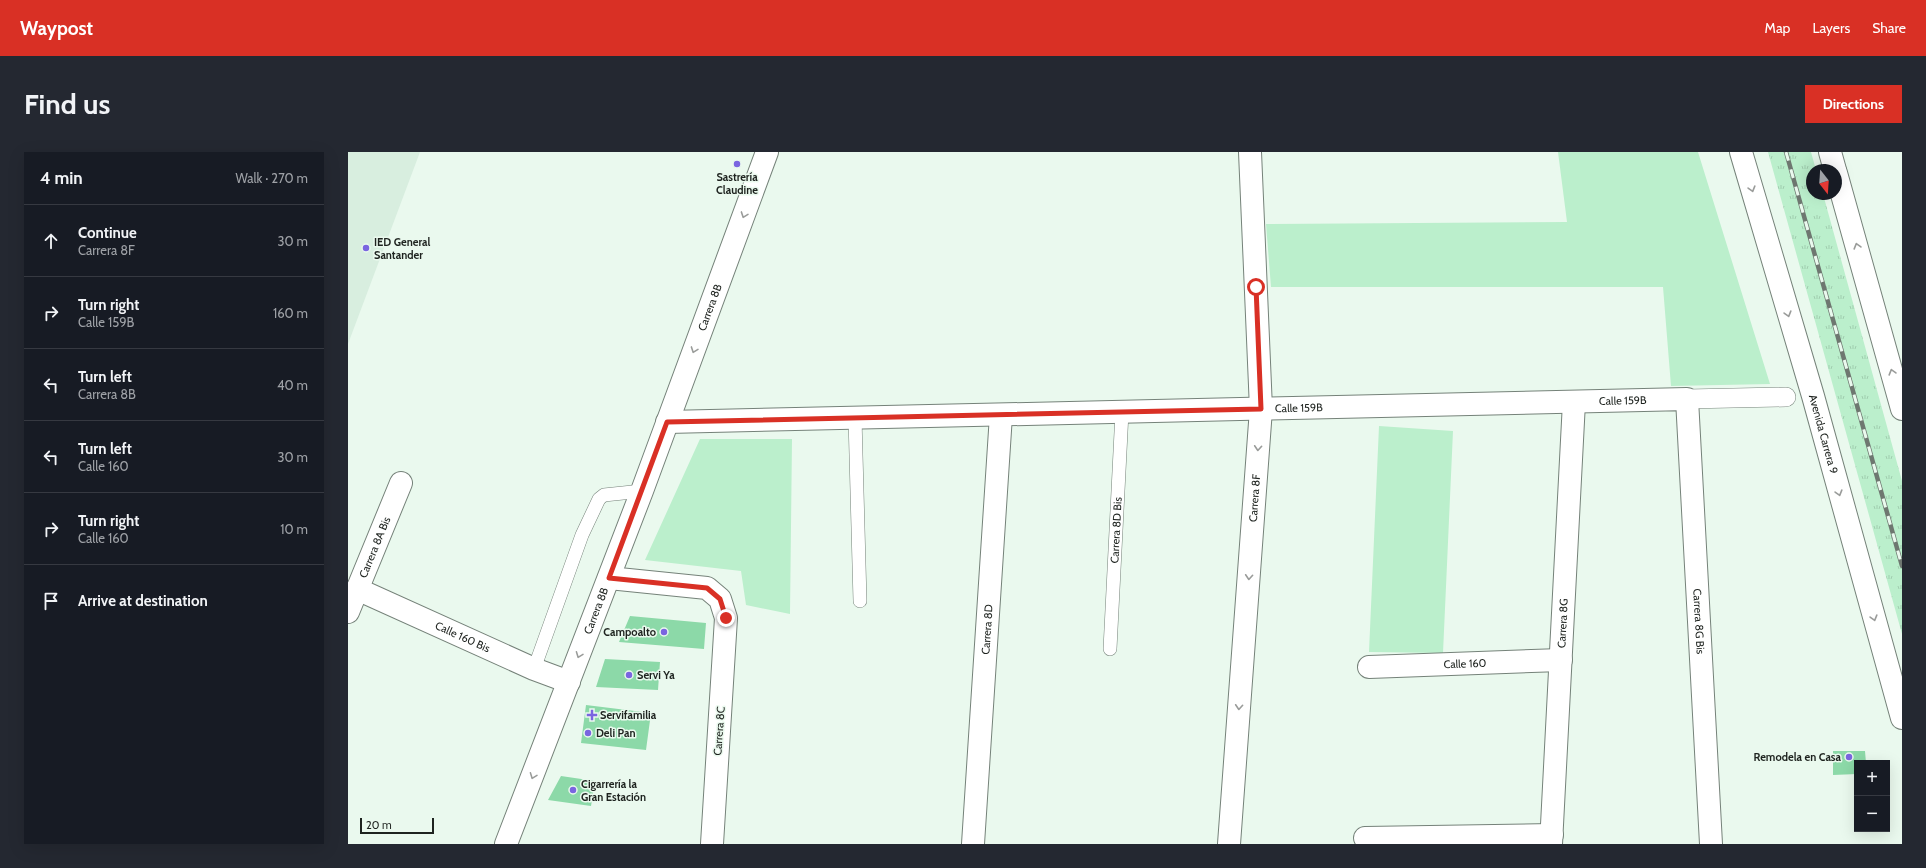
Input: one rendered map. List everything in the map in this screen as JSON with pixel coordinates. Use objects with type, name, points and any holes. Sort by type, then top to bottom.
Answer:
[{"type":"street","name":"Carrera 8B","points":[[506,844],[642,491],[767,152]]},
{"type":"street","name":"Carrera 8F","points":[[1228,844],[1261,409],[1250,152]]},
{"type":"street","name":"Avenida Carrera 9","points":[[1740,152],[1813,396],[1902,718]]},
{"type":"street","points":[[1830,152],[1834,164]]},
{"type":"street","points":[[1842,193],[1902,409]]},
{"type":"street","name":"Calle 159B","points":[[667,422],[1786,397]]},
{"type":"street","name":"Carrera 8G Bis","points":[[1687,399],[1711,844]]},
{"type":"street","name":"Carrera 8G","points":[[1552,840],[1574,402]]},
{"type":"street","name":"Carrera 8D","points":[[973,844],[985,639],[1001,415]]},
{"type":"street","name":"Carrera 8A Bis","points":[[348,612],[401,483]]},
{"type":"street","name":"Carrera 8C","points":[[609,578],[707,588],[720,599],[726,618],[712,844]]},
{"type":"street","name":"Calle 160 Bis","points":[[357,589],[534,669],[569,682]]},
{"type":"street","name":"Calle 160","points":[[1369,667],[1561,660]]},
{"type":"street","points":[[1365,838],[1552,840]]},
{"type":"lane","name":"Carrera 8D Bis","points":[[1110,649],[1122,412]]},
{"type":"lane","points":[[855,418],[860,601]]},
{"type":"lane","points":[[534,669],[582,535],[599,499],[604,495],[642,491]]},
{"type":"shaded area","name":"IED General Santander","points":[[348,152],[420,152],[348,344]]},
{"type":"green space","points":[[1558,152],[1698,152],[1770,384],[1671,386],[1663,287],[1271,287],[1266,224],[1567,222]]},
{"type":"green space","points":[[1768,152],[1811,152],[1814,164],[1806,164],[1806,200],[1825,200],[1902,481],[1902,634]]},
{"type":"green space","points":[[1379,426],[1453,431],[1443,653],[1369,652]]},
{"type":"green space","points":[[700,439],[792,439],[790,614],[746,605],[741,571],[645,560]]},
{"type":"building","name":"Campoalto","points":[[630,616],[706,623],[704,649],[619,642]]},
{"type":"building","name":"Servi Ya","points":[[605,659],[660,662],[658,690],[596,687]]},
{"type":"building","points":[[586,705],[651,713],[646,750],[581,743]]},
{"type":"building","name":"Remodela en Casa","points":[[1833,751],[1865,751],[1866,760],[1854,760],[1854,774],[1833,775]]},
{"type":"building","name":"Cigarrería la Gran Estación","points":[[561,776],[595,781],[591,806],[548,800]]},
{"type":"railway","points":[[1786,152],[1902,566]]},
{"type":"place","name":"Sastrería Claudine","points":[[737,164]]},
{"type":"place","name":"IED General Santander","points":[[366,248]]},
{"type":"place","name":"Campoalto","points":[[664,632]]},
{"type":"place","name":"Servi Ya","points":[[629,675]]},
{"type":"place","name":"Servifamilia","points":[[592,715]]},
{"type":"place","name":"Deli Pan","points":[[588,733]]},
{"type":"place","name":"Remodela en Casa","points":[[1849,757]]},
{"type":"place","name":"Cigarrería la Gran Estación","points":[[573,790]]},
{"type":"route","points":[[726,618],[720,599],[707,588],[609,578],[667,422],[1261,409],[1256,287]]}]
